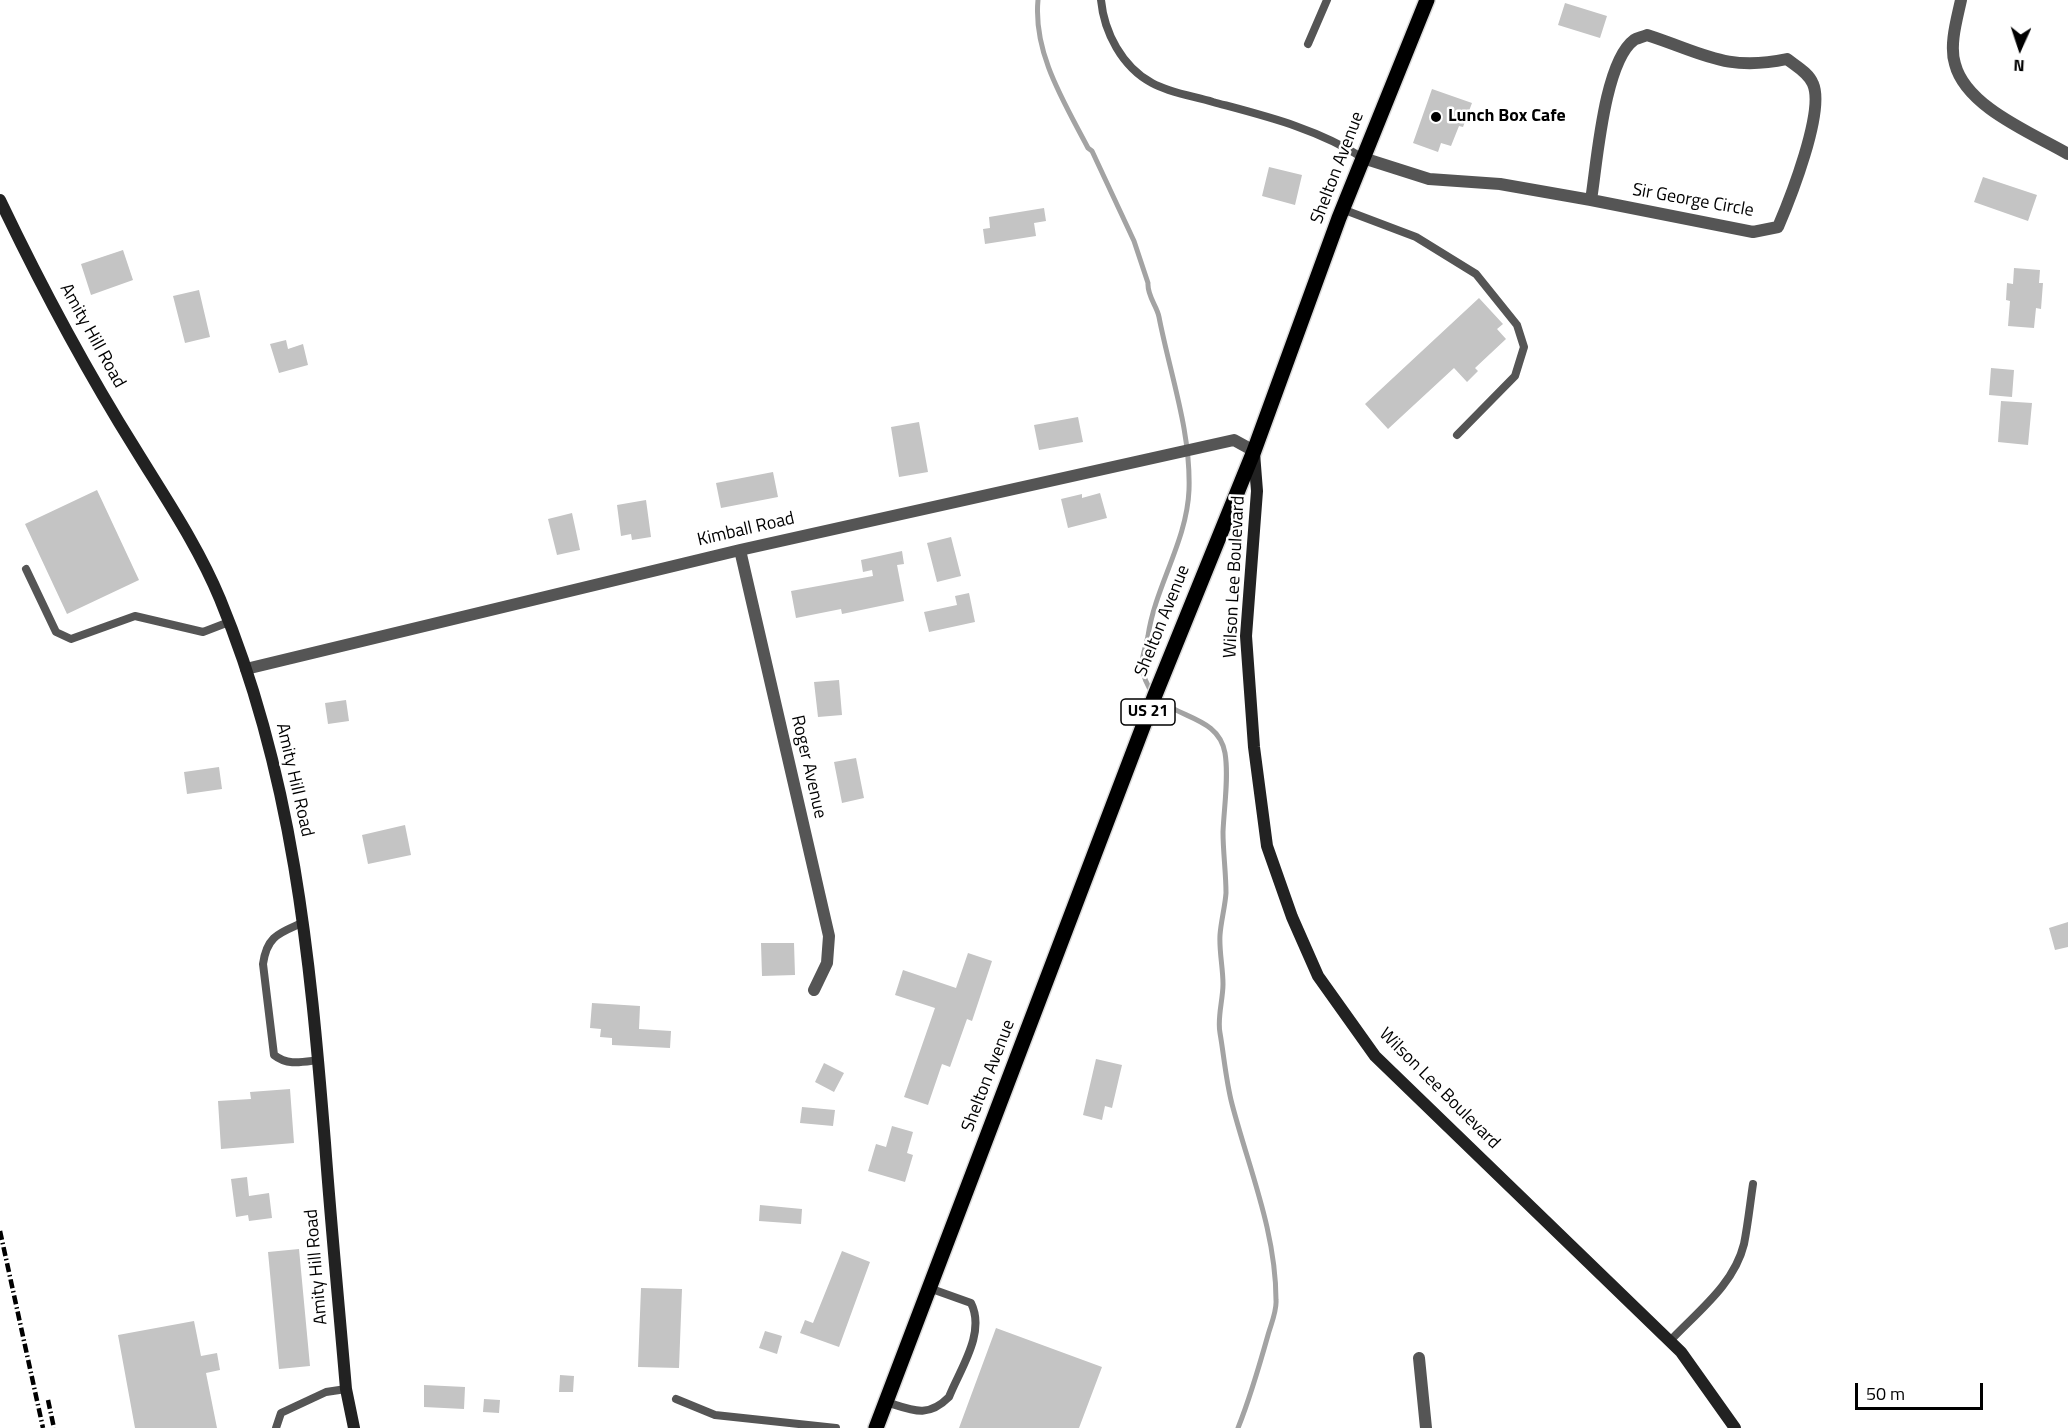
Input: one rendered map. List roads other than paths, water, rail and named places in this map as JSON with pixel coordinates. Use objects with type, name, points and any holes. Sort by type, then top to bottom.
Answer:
[{"type":"main road","name":"Shelton Avenue","points":[[876,1428],[1155,695],[1254,451],[1342,209],[1423,1]]},
{"type":"street","points":[[1961,0],[1953,49],[1954,64],[1965,88],[1984,105],[2068,154]]},
{"type":"street","name":"Sir George Circle","points":[[1362,158],[1429,179],[1500,184],[1753,232],[1778,227],[1794,188],[1816,110],[1814,85],[1804,71],[1787,59],[1757,65],[1722,62],[1647,35],[1634,40],[1624,52],[1610,83],[1591,200]]},
{"type":"street","name":"Amity Hill Road","points":[[0,200],[67,333],[185,528],[228,622],[246,669],[276,772],[304,922],[319,1060],[346,1389],[354,1428]]},
{"type":"street","name":"Kimball Road","points":[[246,669],[740,549],[1234,440],[1254,451]]},
{"type":"street","name":"Wilson Lee Boulevard","points":[[1254,451],[1257,490],[1246,636],[1254,747],[1267,846],[1292,917],[1318,976],[1375,1056],[1681,1352],[1736,1428]]},
{"type":"street","name":"Roger Avenue","points":[[740,549],[829,936],[827,963],[814,990]]},
{"type":"street","points":[[1419,1358],[1426,1428]]},
{"type":"lane","points":[[1101,0],[1109,38],[1129,64],[1151,83],[1290,123],[1333,139],[1362,158]]},
{"type":"lane","points":[[1308,44],[1327,0]]},
{"type":"lane","points":[[1342,209],[1416,237],[1476,274],[1517,325],[1524,347],[1515,376],[1457,435]]},
{"type":"lane","points":[[26,569],[56,632],[71,639],[135,616],[203,632],[228,622]]},
{"type":"lane","points":[[304,922],[275,935],[265,949],[263,964],[274,1055],[281,1060],[293,1063],[319,1060]]},
{"type":"lane","points":[[1670,1342],[1713,1299],[1731,1274],[1743,1245],[1753,1184]]},
{"type":"lane","points":[[886,1402],[919,1412],[941,1405],[949,1397],[977,1328],[976,1313],[971,1303],[929,1288]]},
{"type":"lane","points":[[276,1428],[281,1413],[326,1392],[346,1389]]},
{"type":"lane","points":[[675,1399],[715,1415],[836,1428]]},
{"type":"waterway","points":[[1038,0],[1040,39],[1052,77],[1088,148],[1092,151],[1134,241],[1159,317],[1187,446],[1189,468],[1187,509],[1177,546],[1157,600],[1142,667],[1149,688],[1159,700],[1210,728],[1220,738],[1225,753],[1223,832],[1226,893],[1220,935],[1223,984],[1219,1027],[1232,1104],[1267,1225],[1272,1250],[1276,1300],[1276,1309],[1238,1428]]},
{"type":"railway","points":[[0,1231],[43,1428]]},
{"type":"railway","points":[[48,1400],[54,1428]]},
{"type":"place","name":"Lunch Box Cafe","points":[[1436,117]]}]
